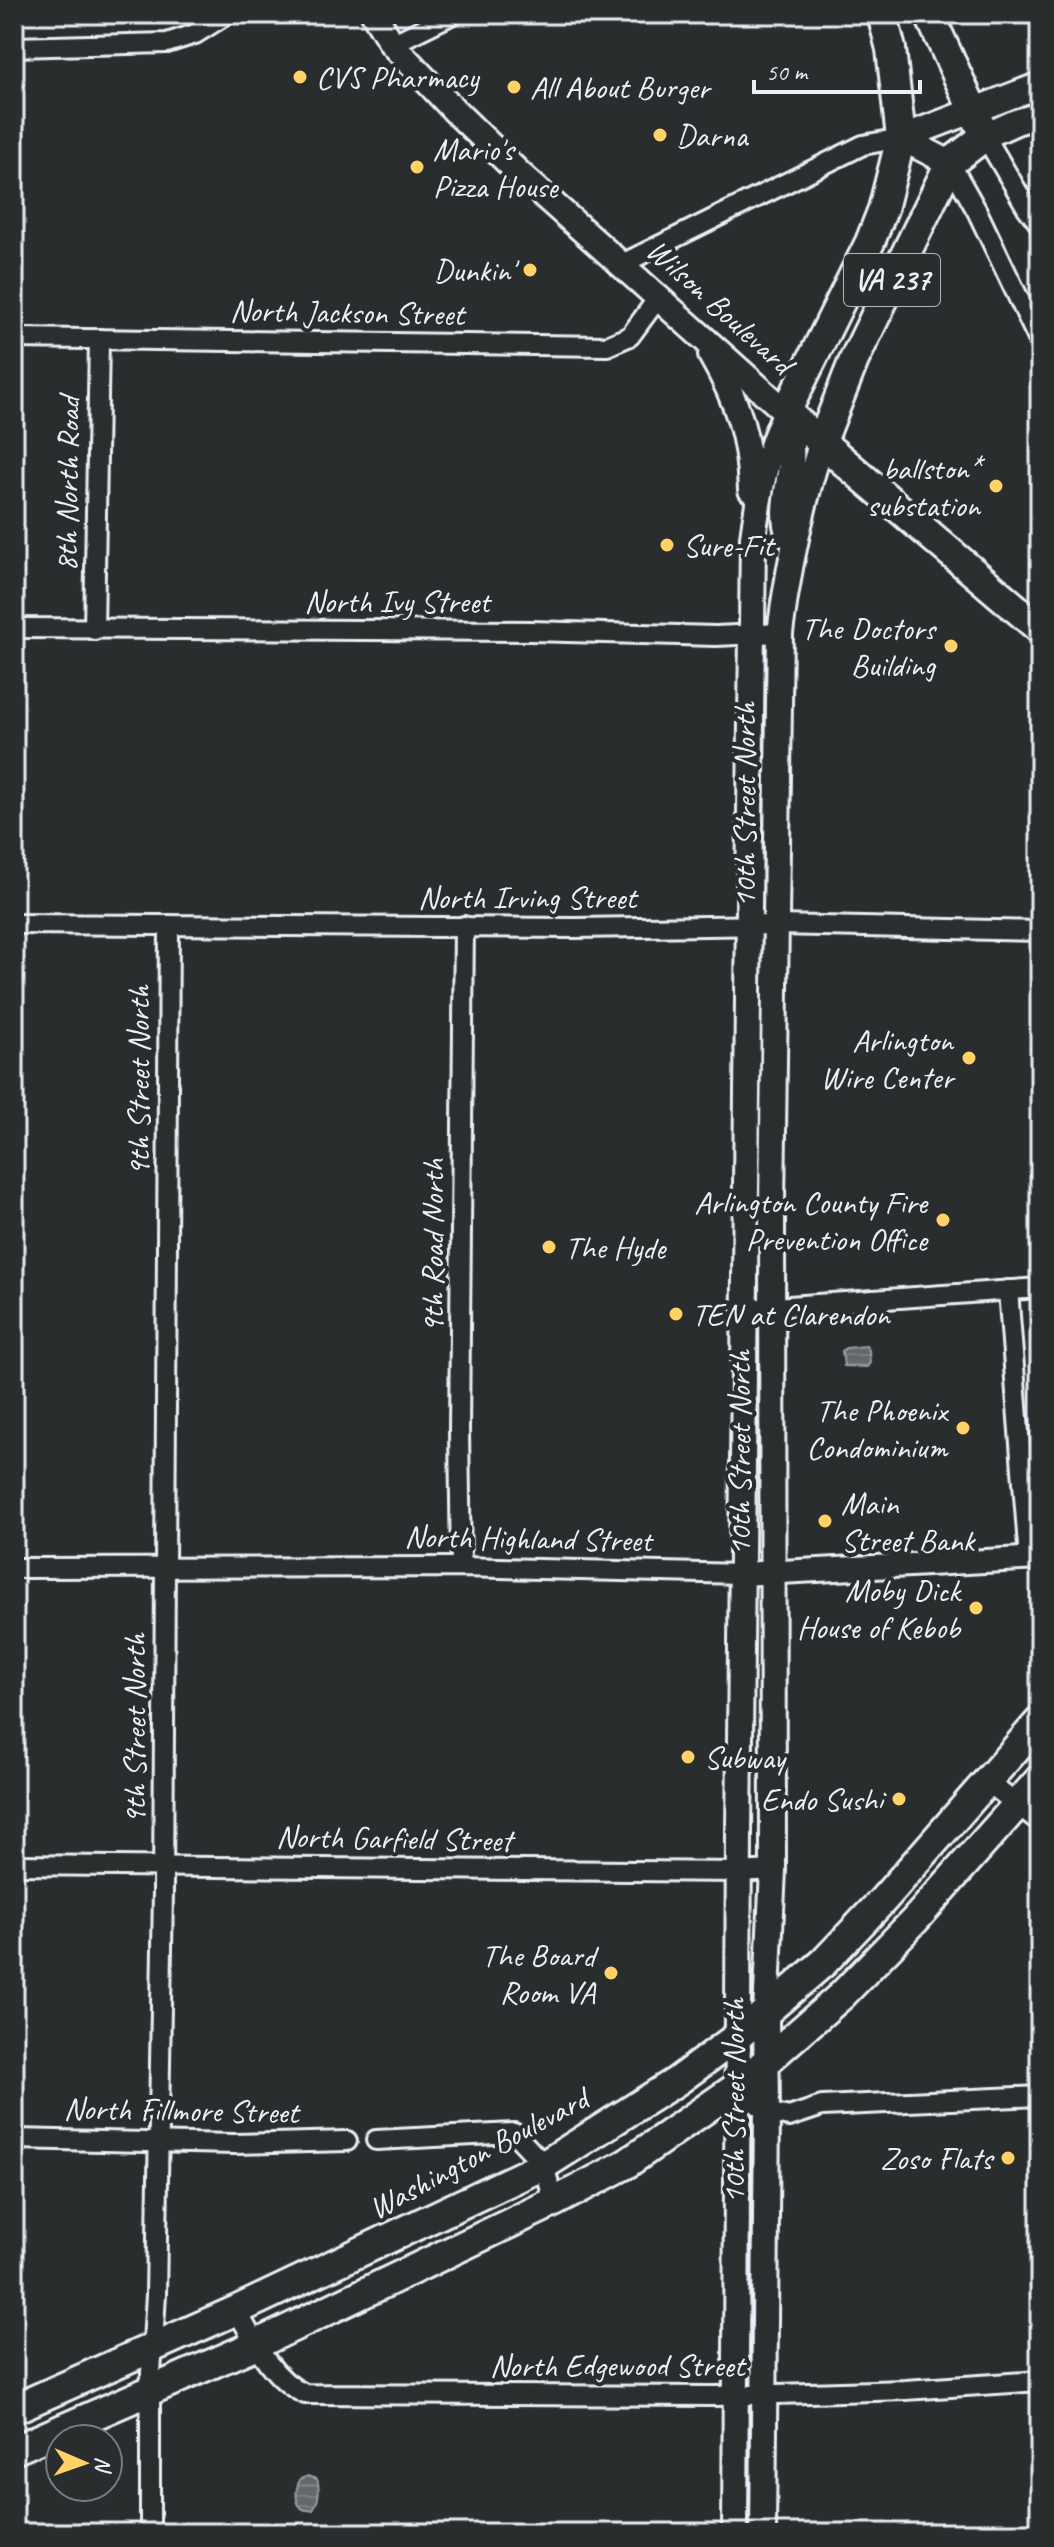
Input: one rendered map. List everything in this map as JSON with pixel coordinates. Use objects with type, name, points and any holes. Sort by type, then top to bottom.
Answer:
[{"type":"main road","name":"Wilson Boulevard","points":[[374,14],[392,44],[512,167],[702,339],[1040,629]]},
{"type":"main road","name":"VA 237","points":[[882,14],[891,49],[901,138]]},
{"type":"main road","points":[[929,14],[985,136],[1040,115]]},
{"type":"main road","points":[[901,138],[1040,85]]},
{"type":"main road","name":"10th Street North","points":[[763,2533],[765,2065],[773,1870],[772,1308],[780,633],[800,511],[822,441],[854,360],[950,163],[985,136]]},
{"type":"main road","points":[[901,138],[950,163]]},
{"type":"main road","name":"10th Street North","points":[[735,2533],[753,537],[765,465],[773,438],[870,242],[883,209],[901,138]]},
{"type":"main road","points":[[702,339],[727,381],[744,426],[753,537]]},
{"type":"main road","points":[[786,412],[792,433],[785,525],[793,548]]},
{"type":"main road","name":"Washington Boulevard","points":[[14,2409],[237,2310],[544,2165],[677,2081],[766,2013],[852,1934],[1040,1721]]},
{"type":"main road","points":[[14,2450],[150,2388],[255,2345],[554,2202],[626,2164],[737,2087],[842,1995],[1030,1813],[1040,1779]]},
{"type":"street","points":[[14,47],[167,43],[195,34],[227,14]]},
{"type":"street","points":[[392,44],[453,14]]},
{"type":"street","points":[[985,136],[1040,225]]},
{"type":"street","points":[[622,264],[863,145],[901,138]]},
{"type":"street","points":[[950,163],[977,211],[1040,343]]},
{"type":"street","name":"North Jackson Street","points":[[14,338],[607,346],[630,336],[658,298]]},
{"type":"street","name":"8th North Road","points":[[94,630],[99,339]]},
{"type":"street","name":"North Ivy Street","points":[[14,628],[530,631],[666,635],[780,633]]},
{"type":"street","name":"North Irving Street","points":[[14,924],[575,928],[777,925],[1040,931]]},
{"type":"street","name":"9th Street North","points":[[150,2533],[150,2388],[163,1866],[169,925]]},
{"type":"street","name":"9th Road North","points":[[461,1567],[459,1430],[464,926]]},
{"type":"street","points":[[745,1309],[1040,1288]]},
{"type":"street","points":[[1008,1290],[1035,1558]]},
{"type":"street","name":"North Highland Street","points":[[14,1568],[461,1567],[742,1574],[1035,1558]]},
{"type":"street","points":[[985,1780],[1030,1813]]},
{"type":"street","name":"North Garfield Street","points":[[14,1865],[773,1870]]},
{"type":"street","points":[[737,2087],[767,2112],[789,2117],[822,2106],[1040,2096]]},
{"type":"street","points":[[376,2140],[514,2133],[544,2165],[554,2202]]},
{"type":"street","name":"North Fillmore Street","points":[[14,2139],[234,2144],[347,2141]]},
{"type":"street","name":"North Edgewood Street","points":[[237,2310],[255,2345],[293,2389],[305,2394],[737,2395],[905,2390],[1040,2381]]},
{"type":"shaded area","points":[[866,1346],[870,1363],[867,1367],[844,1366],[842,1351]]},
{"type":"shaded area","points":[[308,2476],[317,2479],[318,2483],[318,2499],[313,2510],[302,2508],[297,2500],[300,2479]]},
{"type":"place","name":"CVS Pharmacy","points":[[300,77]]},
{"type":"place","name":"All About Burger","points":[[514,87]]},
{"type":"place","name":"Darna","points":[[660,135]]},
{"type":"place","name":"Mario's Pizza House","points":[[417,167]]},
{"type":"place","name":"Dunkin'","points":[[530,270]]},
{"type":"place","name":"ballston* substation","points":[[996,486]]},
{"type":"place","name":"Sure-Fit","points":[[667,545]]},
{"type":"place","name":"The Doctors Building","points":[[951,646]]},
{"type":"place","name":"Arlington Wire Center","points":[[969,1058]]},
{"type":"place","name":"Arlington County Fire Prevention Office","points":[[943,1220]]},
{"type":"place","name":"The Hyde","points":[[549,1247]]},
{"type":"place","name":"TEN at Clarendon","points":[[676,1314]]},
{"type":"place","name":"The Phoenix Condominium","points":[[963,1428]]},
{"type":"place","name":"Main Street Bank","points":[[825,1521]]},
{"type":"place","name":"Moby Dick House of Kebob","points":[[976,1608]]},
{"type":"place","name":"Subway","points":[[688,1757]]},
{"type":"place","name":"Endo Sushi","points":[[899,1799]]},
{"type":"place","name":"The Board Room VA","points":[[611,1973]]},
{"type":"place","name":"Zoso Flats","points":[[1008,2158]]}]
